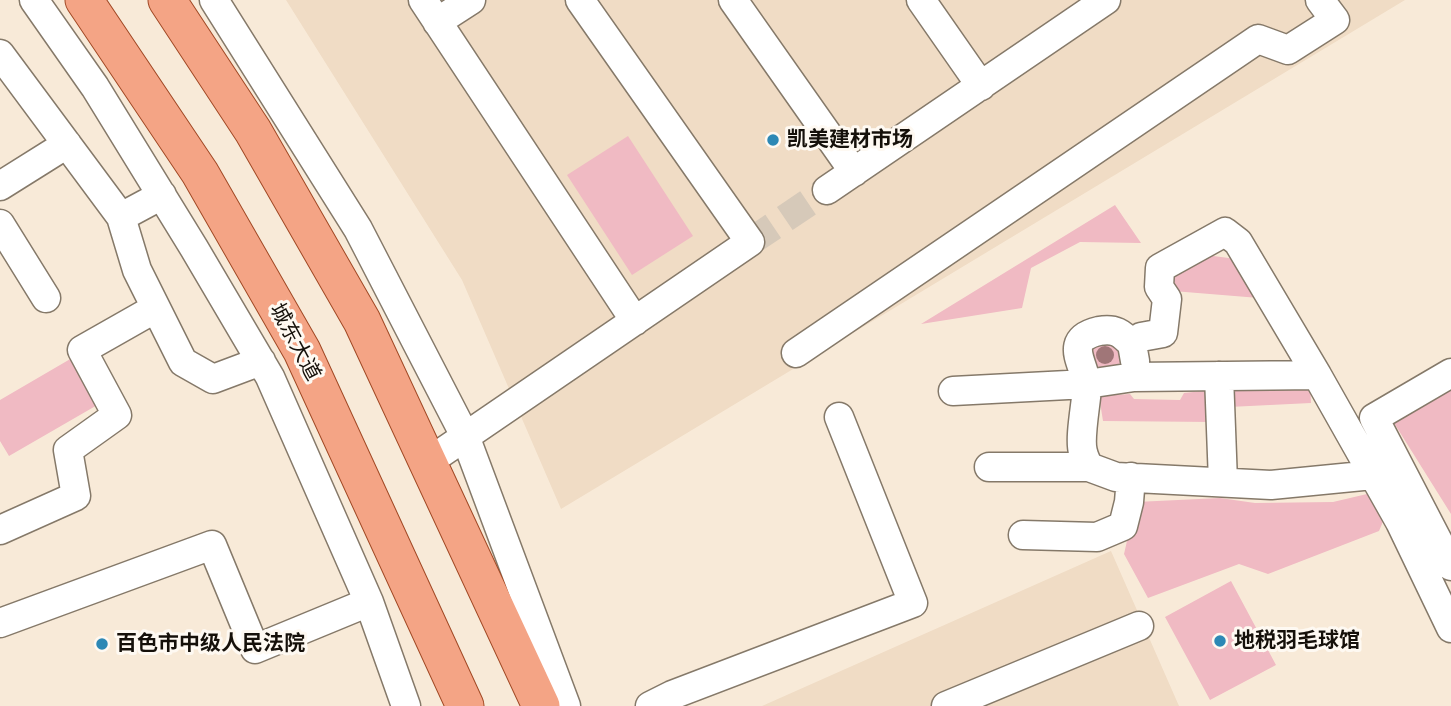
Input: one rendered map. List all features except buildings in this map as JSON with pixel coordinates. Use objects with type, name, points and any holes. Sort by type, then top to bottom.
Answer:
[{"type":"main road","name":"城东大道","points":[[84,0],[200,173],[302,351],[465,706]]},
{"type":"main road","points":[[167,0],[253,131],[362,321],[545,705]]},
{"type":"street","points":[[34,0],[95,88],[162,195],[270,377],[369,601],[406,706]]},
{"type":"street","points":[[214,0],[358,229],[465,436],[545,705]]},
{"type":"street","points":[[471,0],[430,11],[635,321]]},
{"type":"street","points":[[428,462],[750,242],[580,0]]},
{"type":"street","points":[[733,0],[854,172]]},
{"type":"street","points":[[920,0],[981,86]]},
{"type":"street","points":[[827,190],[1106,0]]},
{"type":"street","points":[[796,354],[1258,39],[1288,50],[1335,20],[1320,0]]},
{"type":"street","points":[[0,54],[121,217],[137,270],[183,362],[213,379],[261,361]]},
{"type":"street","points":[[0,186],[66,144]]},
{"type":"street","points":[[121,217],[162,195]]},
{"type":"street","points":[[0,224],[46,298]]},
{"type":"street","points":[[1132,344],[1141,337],[1163,333],[1167,299],[1159,287],[1160,268],[1225,232],[1238,242],[1400,522],[1451,628]]},
{"type":"street","points":[[0,530],[76,496],[68,450],[117,415],[82,349],[156,308]]},
{"type":"street","points":[[1089,467],[1082,451],[1087,384],[1078,358],[1079,343],[1086,334],[1115,330],[1132,344],[1136,364],[1135,377]]},
{"type":"street","points":[[1451,373],[1374,418],[1451,566]]},
{"type":"street","points":[[953,391],[1087,384],[1135,377],[1317,375]]},
{"type":"street","points":[[1219,376],[1223,482]]},
{"type":"street","points":[[650,706],[672,695],[913,603],[839,417]]},
{"type":"street","points":[[989,467],[1089,467],[1116,477],[1271,485],[1373,475]]},
{"type":"street","points":[[1023,535],[1097,537],[1123,526],[1131,477]]},
{"type":"street","points":[[0,623],[212,545],[255,649],[369,601]]},
{"type":"street","points":[[958,704],[1139,626]]},
{"type":"shaded area","name":"凯美建材市场","points":[[286,0],[1405,0],[561,509],[462,280]]},
{"type":"shaded area","points":[[628,136],[693,236],[632,275],[567,175]]},
{"type":"shaded area","points":[[1115,205],[1141,243],[1080,242],[1031,268],[1022,308],[921,324]]},
{"type":"shaded area","points":[[1198,254],[1244,260],[1259,298],[1173,291],[1168,270]]},
{"type":"shaded area","points":[[1116,339],[1122,360],[1119,365],[1097,370],[1087,349]]},
{"type":"shaded area","points":[[72,358],[99,404],[9,456],[0,441],[0,400]]},
{"type":"shaded area","points":[[1310,381],[1311,403],[1229,407],[1228,385]]},
{"type":"shaded area","points":[[1451,388],[1451,514],[1394,423]]},
{"type":"shaded area","points":[[1212,390],[1212,422],[1103,421],[1099,396],[1130,394],[1134,399],[1180,400],[1184,393]]},
{"type":"shaded area","points":[[1367,494],[1381,502],[1387,512],[1379,531],[1268,574],[1239,564],[1148,598],[1124,554],[1136,502],[1220,498],[1255,503],[1333,502]]},
{"type":"shaded area","points":[[1111,551],[1179,706],[762,706]]},
{"type":"shaded area","name":"地税羽毛球馆","points":[[1231,581],[1276,665],[1210,700],[1165,617]]},
{"type":"tunnel","points":[[750,242],[827,190]]},
{"type":"place","name":"凯美建材市场","points":[[773,140]]},
{"type":"place","name":"地税羽毛球馆","points":[[1220,641]]},
{"type":"place","name":"百色市中级人民法院","points":[[102,644]]}]
